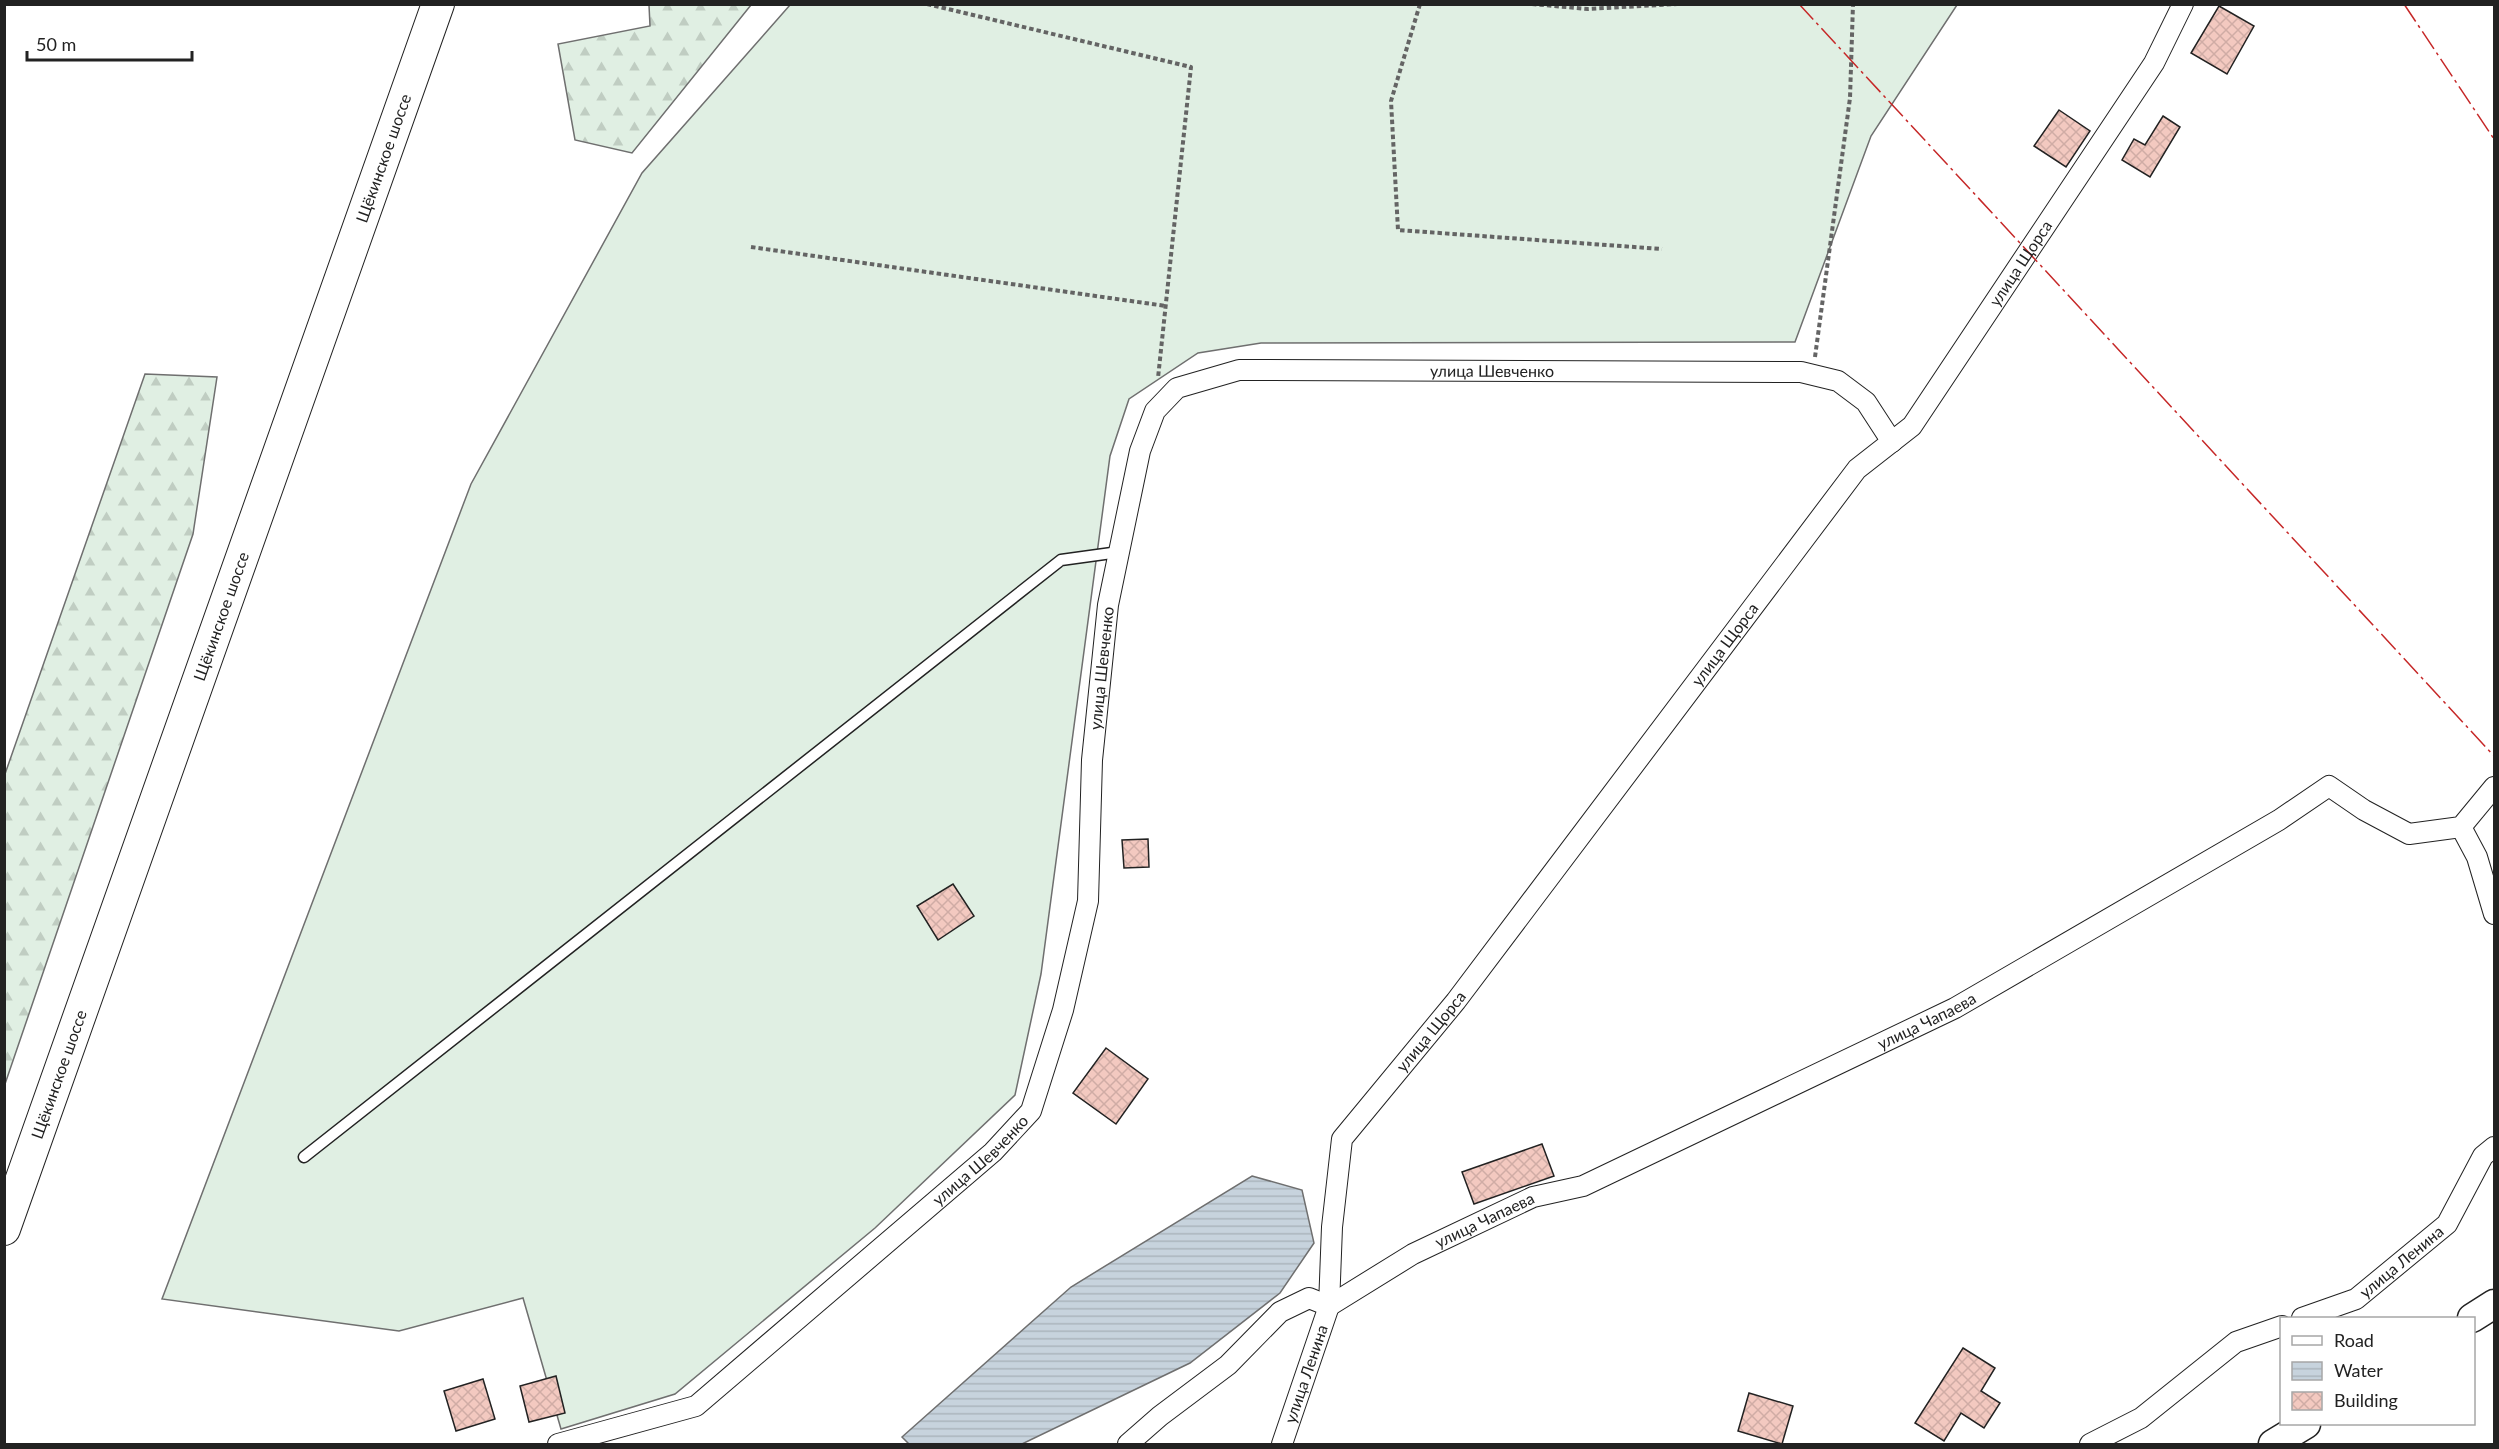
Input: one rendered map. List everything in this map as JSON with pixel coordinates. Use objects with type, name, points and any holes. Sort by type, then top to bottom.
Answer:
[{"type":"main road","name":"Щёкинское шоссе","points":[[4,1229],[438,4]]},
{"type":"main road","points":[[2474,1317],[2494,1304]]},
{"type":"main road","points":[[2273,1444],[2304,1425]]},
{"type":"street","name":"улица Щорса","points":[[1329,1306],[1332,1227],[1342,1139],[1456,1001],[1857,469],[1912,426],[2154,63],[2183,4]]},
{"type":"street","name":"улица Шевченко","points":[[558,1444],[696,1406],[993,1152],[1030,1111],[1064,1010],[1088,901],[1092,759],[1108,605],[1140,451],[1155,411],[1178,388],[1239,370],[1789,372],[1838,381],[1866,402],[1892,442]]},
{"type":"street","name":"улица Чапаева","points":[[1329,1306],[1413,1254],[1533,1197],[1583,1186],[1955,1008],[2279,820],[2329,786],[2364,810],[2409,834],[2461,827]]},
{"type":"street","points":[[2494,787],[2461,827],[2477,857],[2494,914]]},
{"type":"street","name":"улица Ленина","points":[[2305,1317],[2356,1299],[2447,1224],[2483,1156],[2494,1146]]},
{"type":"street","points":[[1128,1444],[1160,1416],[1228,1365],[1280,1312],[1309,1298],[1329,1306]]},
{"type":"street","name":"улица Ленина","points":[[1282,1444],[1329,1306]]},
{"type":"street","points":[[2090,1444],[2141,1418],[2236,1342],[2280,1327]]},
{"type":"lane","points":[[304,1157],[1061,560],[1119,552]]},
{"type":"path","points":[[927,4],[1191,67],[1155,411]]},
{"type":"path","points":[[1420,4],[1391,101],[1398,230],[1662,249]]},
{"type":"path","points":[[1532,4],[1588,9],[1677,4]]},
{"type":"path","points":[[1813,375],[1850,98],[1853,4]]},
{"type":"path","points":[[752,247],[1166,306]]},
{"type":"green space","points":[[649,5],[751,5],[632,153],[575,140],[558,44],[650,26]]},
{"type":"green space","points":[[790,5],[1957,5],[1871,136],[1795,342],[1261,343],[1198,353],[1129,399],[1110,456],[1041,974],[1015,1095],[875,1228],[675,1394],[561,1429],[523,1298],[399,1331],[162,1299],[471,484],[642,173]]},
{"type":"green space","points":[[145,374],[217,377],[193,534],[5,1084],[5,774]]},
{"type":"water","points":[[1252,1176],[1302,1190],[1314,1243],[1280,1293],[1190,1363],[1022,1444],[909,1444],[902,1437],[1071,1287]]},
{"type":"building","points":[[2219,6],[2254,26],[2227,74],[2191,53]]},
{"type":"building","points":[[2059,110],[2090,131],[2066,167],[2034,146]]},
{"type":"building","points":[[2163,116],[2180,127],[2150,177],[2122,160],[2134,139],[2145,145]]},
{"type":"building","points":[[1148,839],[1149,867],[1124,868],[1122,840]]},
{"type":"building","points":[[953,884],[974,916],[938,940],[917,906]]},
{"type":"building","points":[[1106,1048],[1148,1079],[1116,1124],[1073,1093]]},
{"type":"building","points":[[1542,1144],[1554,1176],[1474,1204],[1462,1172]]},
{"type":"building","points":[[1963,1348],[1995,1368],[1981,1391],[2000,1403],[1984,1428],[1961,1413],[1944,1441],[1915,1423]]},
{"type":"building","points":[[556,1376],[565,1413],[529,1422],[520,1386]]},
{"type":"building","points":[[483,1379],[495,1419],[456,1431],[444,1391]]},
{"type":"building","points":[[1749,1393],[1793,1406],[1782,1444],[1738,1431]]},
{"type":"power","points":[[1799,4],[2494,756]]},
{"type":"power","points":[[2404,4],[2494,139]]}]
